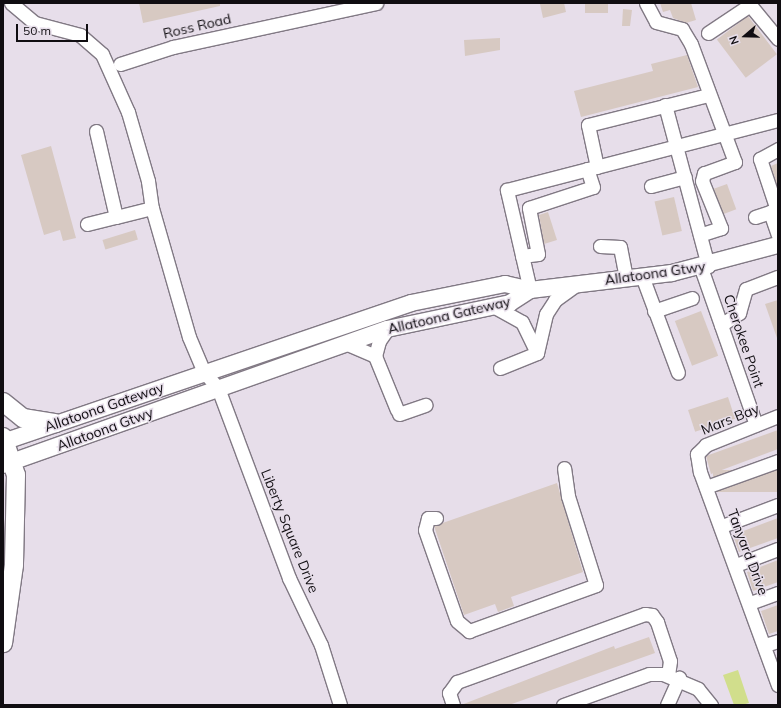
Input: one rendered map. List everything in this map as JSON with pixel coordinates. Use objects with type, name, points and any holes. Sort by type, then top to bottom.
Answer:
[{"type":"highway","points":[[3,402],[23,418],[56,423]]},
{"type":"highway","points":[[3,440],[8,464],[16,475],[14,566],[3,643]]},
{"type":"main road","name":"Allatoona Gtwy","points":[[530,290],[704,267],[778,245]]},
{"type":"main road","name":"Allatoona Gateway","points":[[3,440],[374,313],[445,295],[504,284],[530,290]]},
{"type":"main road","name":"Allatoona Gateway","points":[[197,396],[388,328],[493,306],[510,304],[530,290]]},
{"type":"main road","name":"Allatoona Gtwy","points":[[8,464],[197,396]]},
{"type":"street","name":"Liberty Square Drive","points":[[11,3],[35,23],[80,35],[102,54],[128,112],[148,181],[152,208],[189,337],[204,372],[218,388],[289,578],[321,645],[340,705]]},
{"type":"street","name":"Ross Road","points":[[120,64],[173,47],[376,3]]},
{"type":"street","points":[[646,3],[656,22],[682,28],[691,44],[708,95],[726,136],[735,162],[709,170],[702,181],[721,228],[700,235]]},
{"type":"street","points":[[708,33],[750,5],[778,39]]},
{"type":"street","points":[[522,256],[538,254],[529,208],[593,187],[588,125],[708,95]]},
{"type":"street","name":"Cherokee Point","points":[[665,106],[700,235],[704,267],[721,325],[756,425]]},
{"type":"street","points":[[530,290],[507,190],[726,136],[778,120]]},
{"type":"street","points":[[96,131],[116,217]]},
{"type":"street","points":[[777,210],[760,159],[778,149]]},
{"type":"street","points":[[651,186],[685,177]]},
{"type":"street","points":[[87,224],[152,208]]},
{"type":"street","points":[[755,217],[770,212],[778,235]]},
{"type":"street","points":[[600,246],[620,247],[634,277],[654,311],[678,373]]},
{"type":"street","points":[[721,325],[740,313],[746,289],[778,277]]},
{"type":"street","points":[[537,353],[546,314],[555,300],[577,284]]},
{"type":"street","points":[[654,311],[692,298]]},
{"type":"street","points":[[493,306],[522,322],[537,353]]},
{"type":"street","points":[[388,328],[379,341],[375,356],[398,412],[424,405]]},
{"type":"street","points":[[345,343],[375,356]]},
{"type":"street","points":[[500,368],[537,353]]},
{"type":"street","name":"Mars Bay","points":[[697,454],[706,445],[778,416]]},
{"type":"street","name":"Tanyard Drive","points":[[697,454],[706,487],[722,526],[778,685]]},
{"type":"street","points":[[706,487],[778,461]]},
{"type":"street","points":[[436,518],[428,518],[425,530],[457,621],[469,631],[596,585],[568,496],[564,468]]},
{"type":"street","points":[[722,526],[778,506]]},
{"type":"street","points":[[736,565],[778,549]]},
{"type":"street","points":[[750,603],[778,593]]},
{"type":"street","points":[[453,705],[449,693],[457,682],[645,614],[652,615],[656,622],[670,661],[673,676],[667,705]]},
{"type":"street","points":[[765,645],[778,640]]},
{"type":"street","points":[[563,705],[649,674],[673,676],[698,689],[711,705]]},
{"type":"green space","points":[[738,670],[749,703],[734,705],[723,675]]},
{"type":"building","points":[[139,3],[220,3],[220,6],[143,23]]},
{"type":"building","points":[[564,3],[566,12],[543,18],[540,4]]},
{"type":"building","points":[[585,3],[608,3],[608,13],[585,13]]},
{"type":"building","points":[[660,3],[691,3],[696,20],[686,23],[673,18],[670,10],[663,12]]},
{"type":"building","points":[[623,9],[632,10],[630,26],[622,26]]},
{"type":"building","points":[[748,16],[777,54],[746,78],[717,39]]},
{"type":"building","points":[[500,38],[500,50],[465,56],[464,40]]},
{"type":"building","points":[[687,55],[698,87],[581,117],[574,91],[653,71],[651,64]]},
{"type":"building","points":[[51,146],[76,238],[63,241],[60,230],[44,235],[21,155]]},
{"type":"building","points":[[778,163],[778,188],[771,166]]},
{"type":"building","points":[[727,184],[736,209],[723,214],[714,189]]},
{"type":"building","points":[[674,197],[682,231],[662,236],[655,201]]},
{"type":"building","points":[[548,212],[557,240],[544,244],[539,215]]},
{"type":"building","points":[[135,230],[138,240],[105,250],[102,240]]},
{"type":"building","points":[[778,300],[778,338],[777,338],[765,304]]},
{"type":"building","points":[[701,311],[718,356],[692,366],[675,321]]},
{"type":"building","points":[[728,397],[735,419],[695,432],[688,410]]},
{"type":"building","points":[[778,430],[778,449],[711,474],[706,456]]},
{"type":"building","points":[[713,470],[778,470],[778,492],[713,492]]},
{"type":"building","points":[[557,483],[583,572],[511,597],[514,606],[498,612],[495,604],[464,615],[434,526]]},
{"type":"building","points":[[778,518],[778,538],[739,552],[733,535]]},
{"type":"building","points":[[778,560],[778,582],[753,591],[747,572]]},
{"type":"building","points":[[778,605],[778,631],[769,634],[761,611]]},
{"type":"building","points":[[649,637],[655,653],[509,705],[461,705],[614,646],[615,649]]}]
